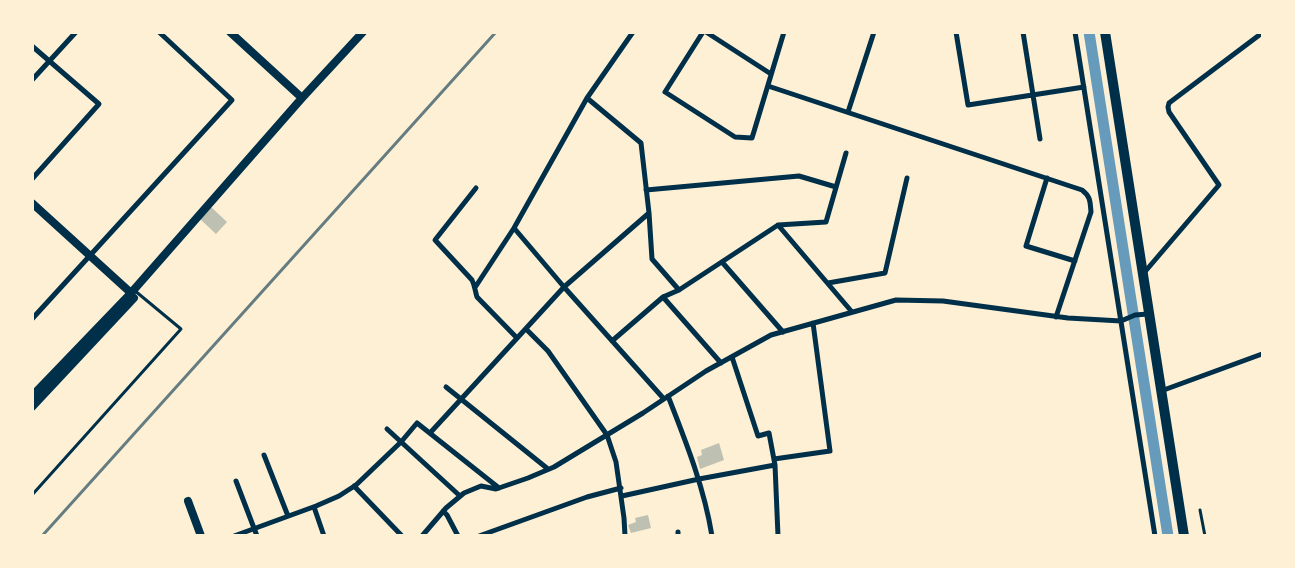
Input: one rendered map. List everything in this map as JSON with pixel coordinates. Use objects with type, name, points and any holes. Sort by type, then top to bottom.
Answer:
[{"type":"highway","points":[[1105,32],[1184,536]]},
{"type":"street","points":[[32,80],[76,32]]},
{"type":"street","points":[[32,319],[232,100],[159,32]]},
{"type":"street","points":[[230,32],[302,98]]},
{"type":"street","points":[[32,407],[133,294],[302,98],[363,32]]},
{"type":"street","points":[[517,338],[477,297],[476,286],[514,228],[587,98],[633,32]]},
{"type":"street","points":[[772,74],[705,32],[665,92],[735,137],[752,138],[772,74],[784,32]]},
{"type":"street","points":[[848,112],[874,32]]},
{"type":"street","points":[[956,32],[968,105],[1084,87]]},
{"type":"street","points":[[1023,32],[1040,139]]},
{"type":"street","points":[[1075,32],[1155,536]]},
{"type":"street","points":[[1142,274],[1220,186],[1169,112],[1169,103],[1262,33]]},
{"type":"street","points":[[32,46],[99,104],[32,179]]},
{"type":"street","points":[[768,86],[1047,178],[1082,190],[1088,194],[1091,212],[1056,317]]},
{"type":"street","points":[[587,98],[641,143],[652,259],[679,290]]},
{"type":"street","points":[[612,341],[663,297],[679,290],[778,225],[826,222],[846,153]]},
{"type":"street","points":[[646,190],[799,176],[836,187]]},
{"type":"street","points":[[828,284],[885,273],[907,178]]},
{"type":"street","points":[[1047,178],[1026,246],[1075,261]]},
{"type":"street","points":[[476,188],[435,240],[476,286]]},
{"type":"street","points":[[32,204],[133,294]]},
{"type":"street","points":[[430,433],[564,287],[649,213]]},
{"type":"street","points":[[778,225],[852,312]]},
{"type":"street","points":[[514,228],[612,341],[666,397],[686,440],[699,478],[708,511],[712,536]]},
{"type":"street","points":[[722,262],[783,332]]},
{"type":"street","points":[[32,396],[133,294]]},
{"type":"street","points":[[663,297],[721,363]]},
{"type":"street","points":[[422,536],[443,510],[464,493],[481,486],[496,489],[554,467],[706,371],[771,335],[896,300],[944,301],[1056,317],[1122,320],[1148,314]]},
{"type":"street","points":[[622,496],[830,451],[812,323]]},
{"type":"street","points":[[526,328],[548,351],[607,435],[616,462],[621,488],[625,536]]},
{"type":"street","points":[[1161,390],[1262,354]]},
{"type":"street","points":[[732,357],[758,436],[769,433],[774,462],[778,536]]},
{"type":"street","points":[[446,387],[548,469]]},
{"type":"street","points":[[234,536],[339,496],[354,486],[401,442],[417,423],[499,488]]},
{"type":"street","points":[[387,429],[460,496]]},
{"type":"street","points":[[264,455],[288,516]]},
{"type":"street","points":[[236,481],[257,536]]},
{"type":"street","points":[[354,486],[402,536]]},
{"type":"street","points":[[480,536],[587,497],[621,488]]},
{"type":"street","points":[[188,501],[201,536]]},
{"type":"street","points":[[314,507],[324,536]]},
{"type":"street","points":[[443,510],[458,536]]},
{"type":"lane","points":[[32,495],[181,329],[133,294]]},
{"type":"lane","points":[[1200,510],[1205,536]]},
{"type":"building","points":[[211,207],[227,222],[216,234],[200,219]]},
{"type":"building","points":[[719,443],[724,460],[700,469],[697,457],[702,455],[701,450]]},
{"type":"building","points":[[648,515],[651,528],[631,533],[628,525],[636,522],[635,518]]},
{"type":"waterway","points":[[1089,32],[1168,536]]},
{"type":"railway","points":[[42,536],[496,32]]}]
